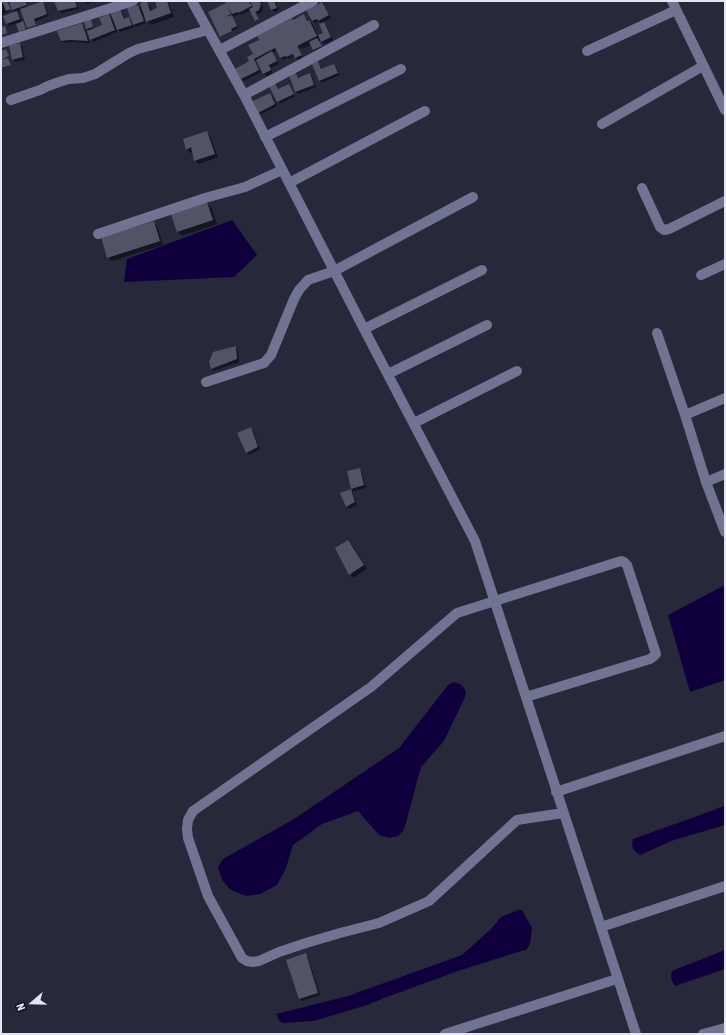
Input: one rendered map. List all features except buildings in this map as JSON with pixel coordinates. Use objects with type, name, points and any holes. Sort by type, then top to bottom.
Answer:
[{"type":"street","points":[[1,43],[133,1]]},
{"type":"street","points":[[205,1],[194,3],[244,95],[475,541],[636,1034]]},
{"type":"street","points":[[220,50],[313,1]]},
{"type":"street","points":[[587,51],[675,4],[725,110]]},
{"type":"street","points":[[244,95],[374,25]]},
{"type":"street","points":[[11,100],[59,82],[69,79],[83,78],[95,74],[138,49],[208,30]]},
{"type":"street","points":[[602,124],[703,66]]},
{"type":"street","points":[[265,137],[401,69]]},
{"type":"street","points":[[289,183],[425,111]]},
{"type":"street","points":[[98,234],[205,198],[245,187],[282,170]]},
{"type":"street","points":[[642,188],[660,227],[664,230],[669,229],[725,201]]},
{"type":"street","points":[[206,382],[264,363],[271,355],[299,290],[308,280],[334,271],[473,197]]},
{"type":"street","points":[[702,275],[725,264]]},
{"type":"street","points":[[364,329],[482,270]]},
{"type":"street","points":[[388,374],[487,325]]},
{"type":"street","points":[[657,333],[706,482],[725,532]]},
{"type":"street","points":[[414,423],[517,371]]},
{"type":"street","points":[[685,415],[725,398]]},
{"type":"street","points":[[706,482],[725,474]]},
{"type":"street","points":[[526,697],[650,659],[656,654],[627,565],[624,562],[621,561],[457,613],[371,687],[193,811],[188,820],[188,838],[208,896],[242,958],[247,962],[253,962],[312,941],[379,923],[430,901],[517,820],[563,813]]},
{"type":"street","points":[[556,792],[725,736]]},
{"type":"street","points":[[600,927],[725,886]]},
{"type":"street","points":[[445,1034],[617,978]]},
{"type":"street","points":[[704,1034],[725,1028]]},
{"type":"shaded area","points":[[232,220],[257,255],[234,277],[124,282],[127,259]]},
{"type":"shaded area","points":[[725,585],[725,680],[690,692],[668,615]]},
{"type":"shaded area","points":[[454,682],[460,684],[466,691],[465,697],[444,741],[421,767],[404,830],[398,836],[389,838],[379,835],[358,811],[322,824],[293,845],[286,868],[277,885],[260,894],[246,896],[231,890],[222,880],[218,867],[223,859],[294,819],[399,748],[448,685]]},
{"type":"shaded area","points":[[725,806],[725,825],[674,840],[640,855],[633,849],[633,839]]},
{"type":"shaded area","points":[[518,910],[522,910],[532,928],[530,944],[526,950],[458,971],[367,1005],[314,1021],[282,1023],[276,1014],[348,996],[462,955],[491,929],[501,917]]},
{"type":"shaded area","points":[[725,950],[725,969],[675,986],[671,976],[672,971]]}]
